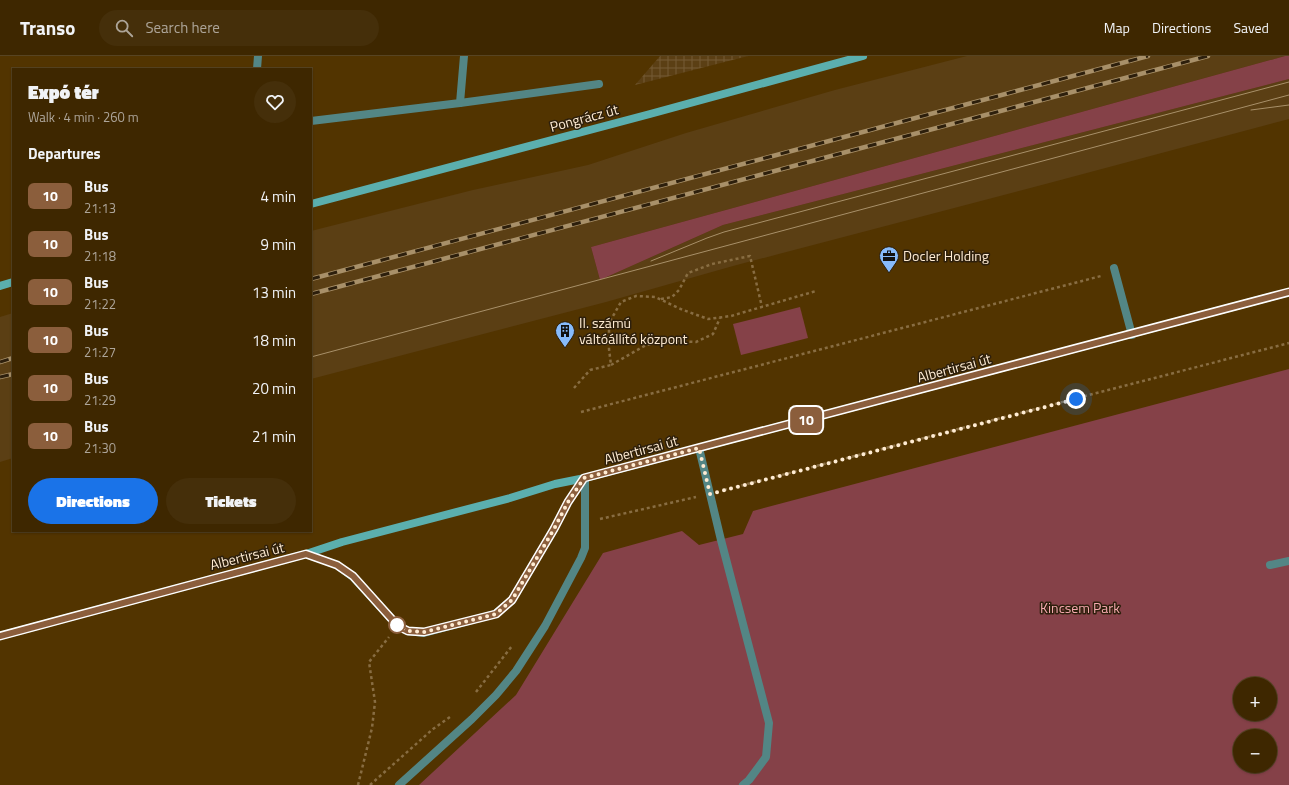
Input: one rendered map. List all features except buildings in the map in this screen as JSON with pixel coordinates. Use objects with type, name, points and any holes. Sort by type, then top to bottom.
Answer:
[{"type":"street","points":[[257,68],[258,56]]},
{"type":"street","points":[[460,103],[464,56]]},
{"type":"street","name":"Pongrácz út","points":[[312,204],[863,56]]},
{"type":"street","points":[[312,121],[599,84]]},
{"type":"street","points":[[1115,270],[1132,334]]},
{"type":"street","points":[[0,286],[12,282]]},
{"type":"street","name":"Albertirsai út","points":[[0,636],[306,554],[342,542],[510,498],[555,484],[584,478],[699,448],[1289,292]]},
{"type":"street","points":[[699,448],[769,723],[766,757],[749,780],[743,785]]},
{"type":"street","points":[[399,785],[472,719],[496,695],[516,671],[545,626],[585,548],[584,478]]},
{"type":"street","points":[[306,554],[337,565],[353,576],[398,626],[408,631],[424,632],[496,614],[512,600],[554,529],[568,502],[584,478]]},
{"type":"street","points":[[1270,565],[1289,561]]},
{"type":"path","points":[[661,299],[672,297],[679,290],[688,273],[712,264],[750,256],[762,307]]},
{"type":"path","points":[[581,412],[1115,270]]},
{"type":"path","points":[[611,365],[608,349],[609,323],[621,302],[636,296],[655,296],[683,310],[708,319],[731,316],[816,291]]},
{"type":"path","points":[[574,388],[590,370],[611,365],[646,345],[676,341],[696,342],[713,334],[720,317]]},
{"type":"path","points":[[584,527],[592,521],[710,494],[1289,343]]},
{"type":"path","points":[[358,785],[372,728],[375,702],[369,662],[398,626]]},
{"type":"path","points":[[472,696],[516,642]]},
{"type":"path","points":[[370,785],[433,729],[456,713]]},
{"type":"shaded area","points":[[660,56],[748,56],[635,85]]},
{"type":"shaded area","points":[[967,56],[1285,56],[591,247],[600,280],[723,225],[1289,79],[1289,119],[733,266],[606,302],[312,379],[312,231],[473,190],[588,165],[686,133],[835,90]]},
{"type":"shaded area","points":[[12,313],[12,458],[0,462],[0,317]]},
{"type":"green space","points":[[1289,56],[1289,79],[723,225],[600,280],[591,247]]},
{"type":"green space","points":[[800,307],[808,338],[741,355],[733,324]]},
{"type":"green space","name":"Kincsem Park","points":[[1289,369],[1289,785],[419,785],[516,695],[603,553],[682,531],[699,545],[743,534],[753,511]]},
{"type":"tram line","points":[[651,261],[724,232],[1289,82]]},
{"type":"tram line","points":[[312,357],[1289,95]]},
{"type":"tram line","points":[[1251,110],[1289,105]]},
{"type":"railway","points":[[312,279],[1148,56]]},
{"type":"railway","points":[[312,294],[1208,56]]},
{"type":"railway","points":[[0,362],[12,358]]},
{"type":"railway","points":[[0,377],[12,374]]},
{"type":"bus line","name":"10","points":[[0,636],[306,554],[337,565],[353,576],[398,626],[408,631],[424,632],[496,614],[512,600],[554,529],[568,502],[584,478],[1151,330],[1289,292]]},
{"type":"place","name":"Docler Holding","points":[[889,273]]},
{"type":"place","name":"II. számú váltóállító központ","points":[[565,348]]},
{"type":"route","points":[[397,625],[408,631],[424,632],[496,614],[512,600],[554,529],[568,502],[584,478],[699,448],[710,494],[1076,399]]}]
